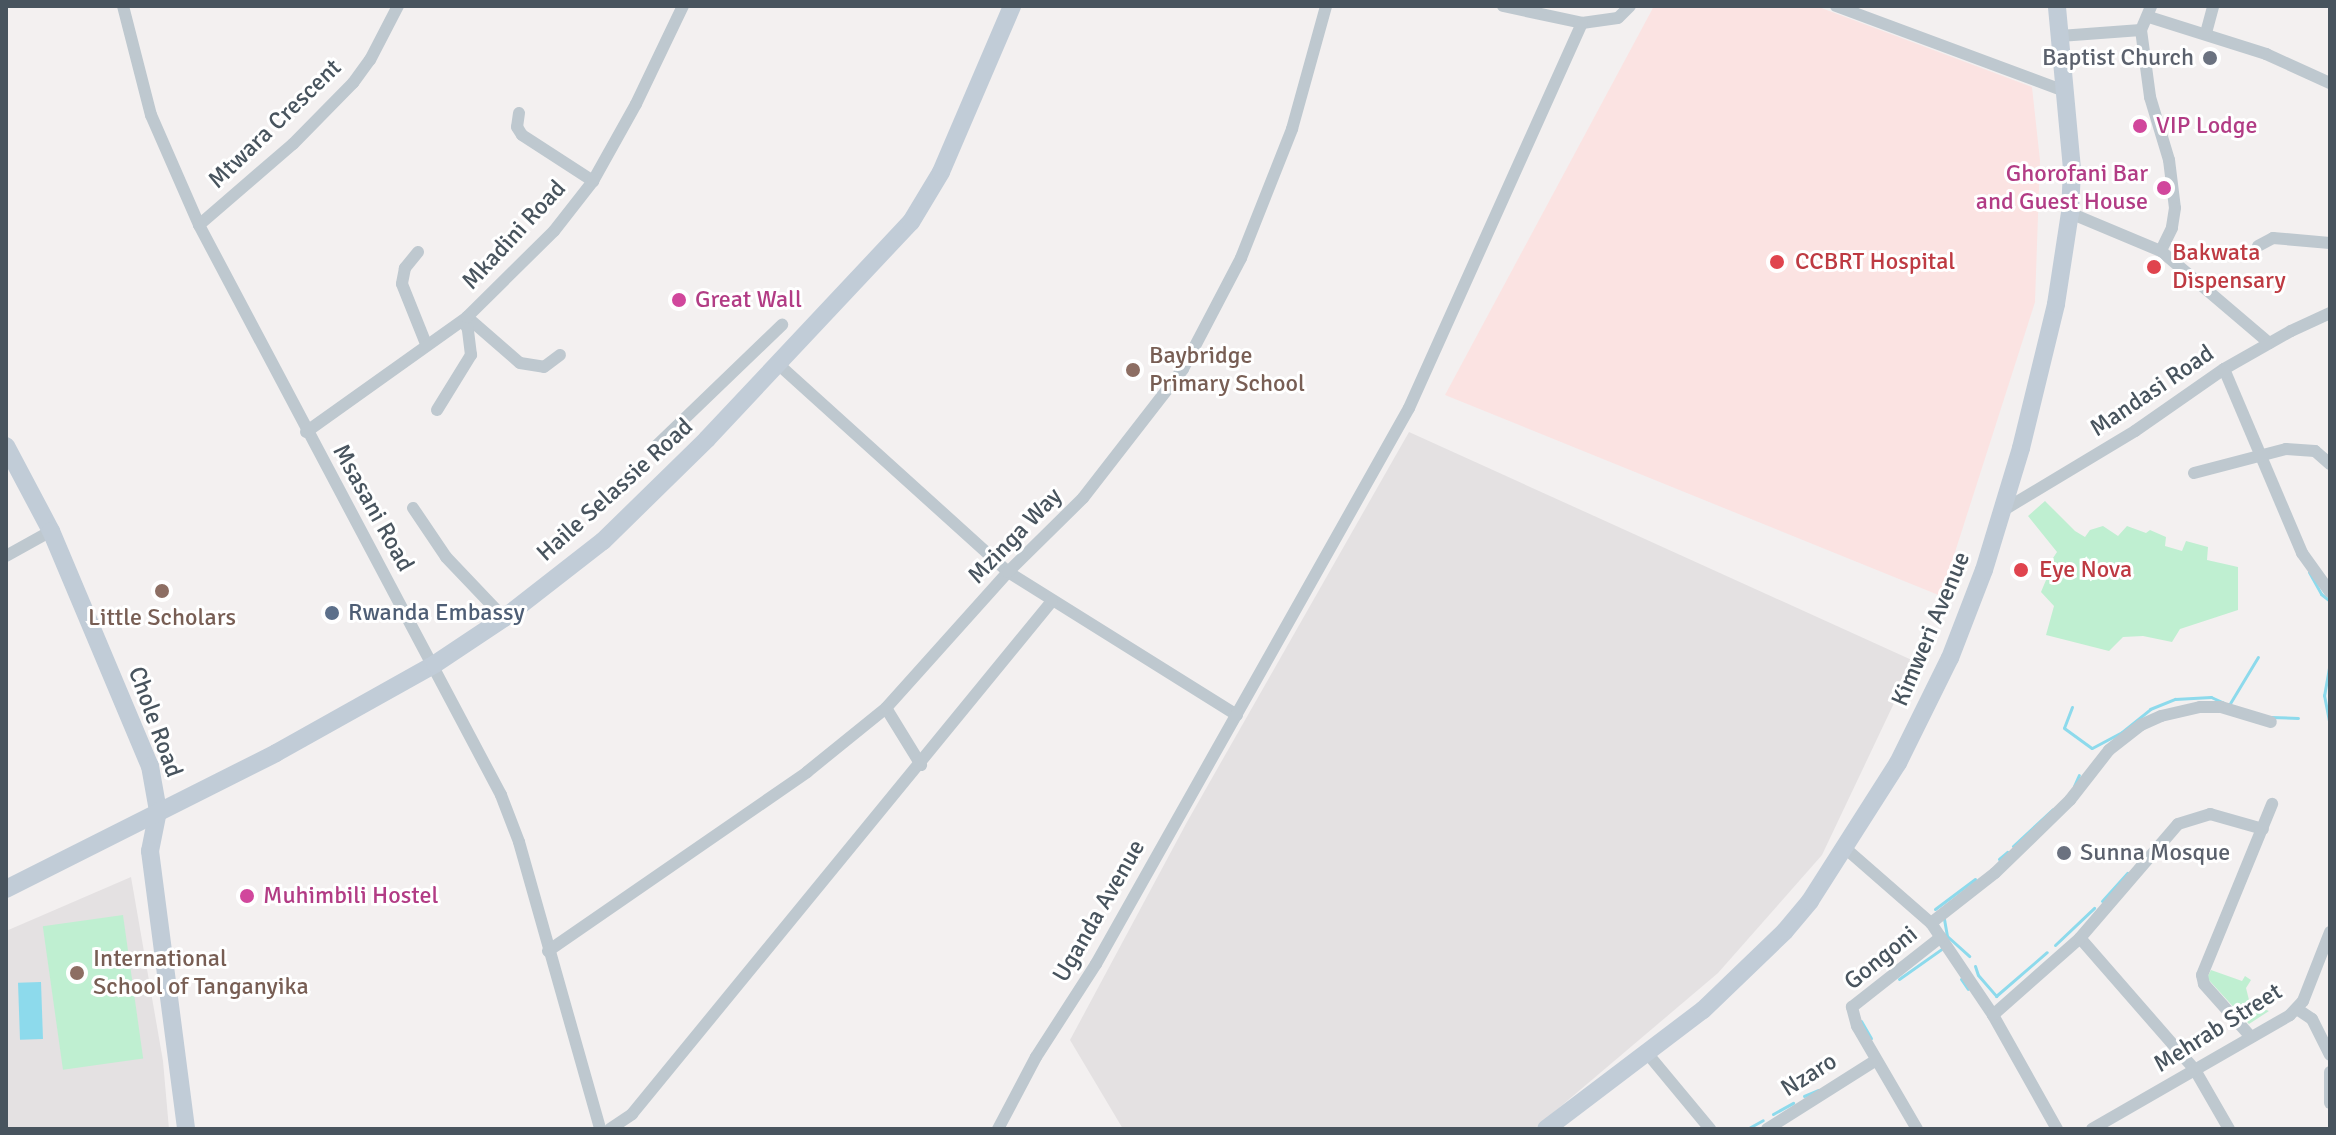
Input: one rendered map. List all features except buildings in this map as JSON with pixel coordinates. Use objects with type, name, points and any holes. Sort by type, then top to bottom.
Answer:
[{"type":"street","name":"Msasani Road","points":[[123,6],[151,115],[199,225],[306,432],[435,664],[511,818],[600,1129]]},
{"type":"street","name":"Mtwara Crescent","points":[[199,225],[293,144],[353,83],[370,60],[398,6]]},
{"type":"street","name":"Mkadini Road","points":[[306,432],[465,319],[554,231],[593,181],[636,104],[683,6]]},
{"type":"street","name":"Haile Selassie Road","points":[[6,889],[71,859],[158,811],[276,753],[435,664],[504,618],[603,541],[707,439],[911,222],[941,172],[1012,6]]},
{"type":"street","name":"Mzinga Way","points":[[548,951],[807,772],[886,708],[1008,572],[1083,498],[1183,369],[1241,258],[1287,142],[1326,6]]},
{"type":"street","points":[[1503,6],[1582,23],[1618,18],[1630,6]]},
{"type":"street","points":[[1836,6],[2065,91]]},
{"type":"street","name":"Kimweri Avenue","points":[[1546,1129],[1734,983],[1810,901],[1898,763],[1950,658],[1984,570],[2021,448],[2056,304],[2070,213],[2072,169],[2057,6]]},
{"type":"street","points":[[2206,33],[2213,6]]},
{"type":"street","points":[[2161,251],[2172,228],[2175,208],[2169,160],[2150,97],[2141,30],[2150,12],[2330,83]]},
{"type":"street","name":"Uganda Avenue","points":[[998,1129],[1036,1057],[1096,964],[1409,408],[1582,23]]},
{"type":"street","points":[[2060,36],[2141,30]]},
{"type":"street","points":[[519,113],[517,127],[522,135],[593,181]]},
{"type":"street","points":[[2070,213],[2161,251],[2269,343]]},
{"type":"street","points":[[2258,246],[2273,238],[2330,243]]},
{"type":"street","points":[[418,252],[405,268],[402,284],[426,344]]},
{"type":"street","name":"Mandasi Road","points":[[2002,511],[2135,431],[2224,369],[2330,313]]},
{"type":"street","points":[[465,319],[520,363],[544,367],[560,355]]},
{"type":"street","points":[[437,410],[471,355],[465,319]]},
{"type":"street","points":[[654,448],[782,325]]},
{"type":"street","points":[[778,364],[1008,572],[1237,715]]},
{"type":"street","points":[[2224,369],[2302,553],[2330,592]]},
{"type":"street","name":"Chole Road","points":[[6,446],[51,531],[150,766],[158,811],[150,851],[186,1129]]},
{"type":"street","points":[[2194,473],[2258,454],[2302,448],[2315,451],[2330,464]]},
{"type":"street","points":[[413,508],[446,557],[504,618]]},
{"type":"street","points":[[6,556],[51,531]]},
{"type":"street","points":[[610,1129],[632,1114],[921,765],[1052,601]]},
{"type":"street","points":[[1931,923],[1995,873],[2070,800],[2109,750],[2141,725],[2161,716],[2200,707],[2221,707],[2271,722]]},
{"type":"street","points":[[886,708],[921,765]]},
{"type":"street","points":[[2251,1037],[2204,984],[2202,975],[2272,804]]},
{"type":"street","points":[[1993,1015],[2080,938],[2178,824],[2210,814],[2263,829]]},
{"type":"street","name":"Gongoni","points":[[1845,848],[1931,923],[1941,937],[1852,1007],[1857,1026],[1917,1129]]},
{"type":"street","name":"Mehrab Street","points":[[2092,1129],[2297,1009],[2330,932]]},
{"type":"street","points":[[1941,937],[1993,1015],[2057,1129]]},
{"type":"street","points":[[2080,938],[2195,1070],[2229,1129]]},
{"type":"street","points":[[2297,1009],[2312,1019],[2330,1055]]},
{"type":"street","points":[[1647,1053],[1710,1129]]},
{"type":"street","name":"Nzaro","points":[[1767,1129],[1876,1060]]},
{"type":"street","points":[[2330,1072],[2330,1103]]},
{"type":"shaded area","name":"CCBRT Hospital","points":[[1654,6],[1816,6],[2032,87],[2040,160],[2035,302],[1941,596],[1445,395]]},
{"type":"shaded area","points":[[1409,432],[1914,661],[1822,855],[1718,973],[1534,1129],[1123,1129],[1070,1040],[1187,822]]},
{"type":"shaded area","name":"International School of Tanganyika","points":[[131,877],[163,1061],[169,1129],[6,1129],[6,931]]},
{"type":"green space","points":[[2045,501],[2085,537],[2090,530],[2103,526],[2118,536],[2127,526],[2166,537],[2165,546],[2182,551],[2186,541],[2208,547],[2207,560],[2238,567],[2238,610],[2180,629],[2172,642],[2143,636],[2123,637],[2109,651],[2046,635],[2054,606],[2041,592],[2049,573],[2045,570],[2057,552],[2028,516]]},
{"type":"green space","points":[[123,915],[143,1059],[63,1070],[43,926]]},
{"type":"green space","points":[[2211,970],[2242,981],[2245,976],[2251,980],[2246,988],[2250,1004],[2269,1011],[2249,1024],[2207,978]]},
{"type":"water","points":[[41,982],[43,1039],[20,1040],[18,983]]},
{"type":"waterway","points":[[2309,572],[2321,594],[2330,601]]},
{"type":"waterway","points":[[2229,705],[2258,657]]},
{"type":"waterway","points":[[2330,662],[2324,695],[2330,725]]},
{"type":"waterway","points":[[2072,707],[2064,728],[2092,748],[2122,732],[2150,709],[2175,699],[2211,697],[2224,703]]},
{"type":"waterway","points":[[2271,717],[2298,718]]},
{"type":"waterway","points":[[2074,786],[2079,775]]},
{"type":"waterway","points":[[2013,846],[2053,809]]},
{"type":"waterway","points":[[1999,859],[2007,852]]},
{"type":"waterway","points":[[2102,901],[2127,873]]},
{"type":"waterway","points":[[1935,909],[1975,879]]},
{"type":"waterway","points":[[2055,945],[2094,908]]},
{"type":"waterway","points":[[1944,919],[1947,936],[1969,956]]},
{"type":"waterway","points":[[1899,979],[1943,948]]},
{"type":"waterway","points":[[1975,966],[1978,975],[1996,996],[2047,952]]},
{"type":"waterway","points":[[1961,979],[1968,989]]},
{"type":"waterway","points":[[1861,1021],[1871,1038]]},
{"type":"waterway","points":[[1804,1096],[1818,1090]]},
{"type":"waterway","points":[[1773,1114],[1793,1103]]},
{"type":"waterway","points":[[1747,1129],[1763,1120]]},
{"type":"place","name":"Baptist Church","points":[[2210,58]]},
{"type":"place","name":"VIP Lodge","points":[[2140,126]]},
{"type":"place","name":"Ghorofani Bar and Guest House","points":[[2164,188]]},
{"type":"place","name":"CCBRT Hospital","points":[[1777,262]]},
{"type":"place","name":"Bakwata Dispensary","points":[[2154,267]]},
{"type":"place","name":"Great Wall","points":[[679,300]]},
{"type":"place","name":"Baybridge Primary School","points":[[1133,370]]},
{"type":"place","name":"Eye Nova","points":[[2021,570]]},
{"type":"place","name":"Little Scholars","points":[[162,591]]},
{"type":"place","name":"Rwanda Embassy","points":[[332,613]]},
{"type":"place","name":"Sunna Mosque","points":[[2064,853]]},
{"type":"place","name":"Muhimbili Hostel","points":[[247,896]]},
{"type":"place","name":"International School of Tanganyika","points":[[77,973]]}]
